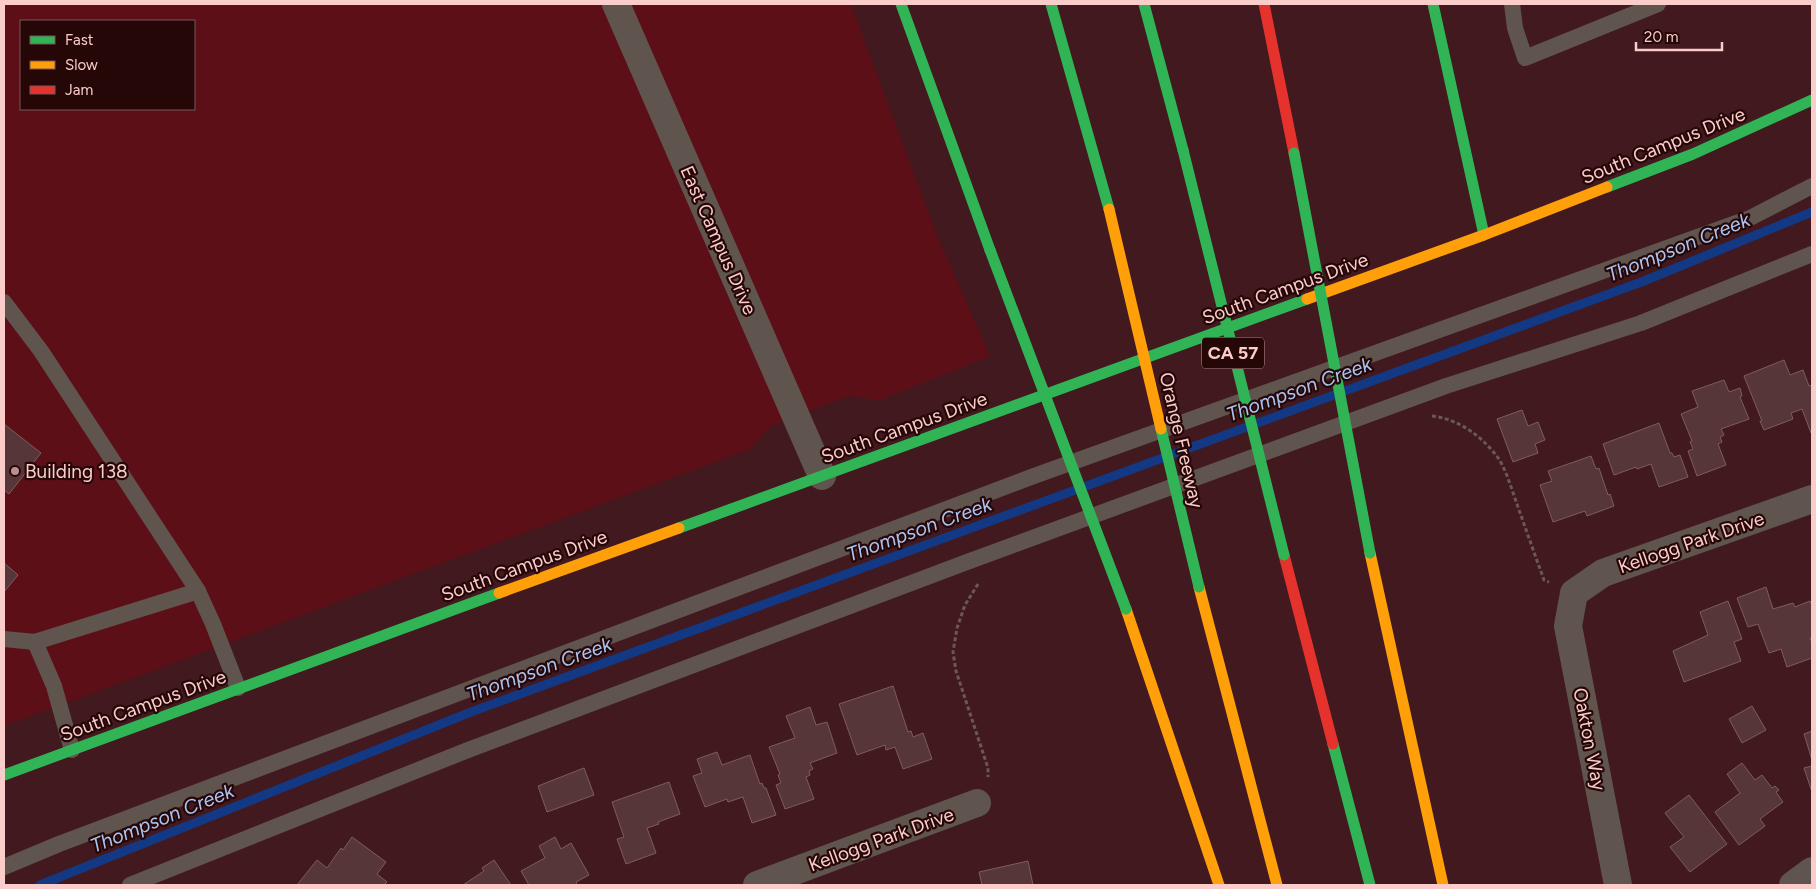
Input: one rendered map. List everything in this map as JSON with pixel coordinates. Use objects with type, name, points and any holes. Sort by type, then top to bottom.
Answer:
[{"type":"main road","points":[[900,4],[990,250],[1126,609],[1219,885]]},
{"type":"main road","name":"Orange Freeway","points":[[1051,4],[1109,210],[1199,587],[1277,885]]},
{"type":"main road","name":"CA 57","points":[[1144,4],[1370,885]]},
{"type":"main road","points":[[1264,4],[1370,553],[1443,885]]},
{"type":"main road","points":[[1433,4],[1484,235]]},
{"type":"main road","name":"South Campus Drive","points":[[4,776],[238,688],[1484,235],[1693,154],[1812,100]]},
{"type":"street","name":"East Campus Drive","points":[[616,4],[822,476]]},
{"type":"street","name":"Kellogg Park Drive","points":[[1574,593],[1603,573],[1812,499]]},
{"type":"street","name":"Oakton Way","points":[[1574,593],[1568,626],[1618,885]]},
{"type":"street","name":"Kellogg Park Drive","points":[[757,885],[977,803]]},
{"type":"street","points":[[1793,885],[1812,871]]},
{"type":"lane","points":[[1512,4],[1515,28],[1525,58],[1658,4]]},
{"type":"lane","points":[[4,867],[59,844],[1034,476],[1750,218],[1812,186]]},
{"type":"lane","points":[[130,885],[468,750],[967,562],[1446,386],[1642,323],[1812,254]]},
{"type":"lane","points":[[4,302],[41,351],[198,591],[238,688]]},
{"type":"lane","points":[[4,638],[35,642],[198,591]]},
{"type":"lane","points":[[35,642],[54,686],[72,750]]},
{"type":"path","points":[[1423,415],[1442,417],[1463,426],[1478,436],[1497,456],[1511,487],[1544,580],[1574,593]]},
{"type":"path","points":[[977,803],[988,777],[988,768],[956,671],[953,652],[957,628],[965,605],[976,585],[982,580]]},
{"type":"shaded area","points":[[4,4],[851,4],[936,233],[990,356],[880,400],[847,396],[772,426],[750,449],[4,726]]},
{"type":"building","points":[[1784,360],[1790,375],[1803,370],[1809,386],[1812,385],[1811,433],[1802,409],[1791,413],[1793,419],[1764,430],[1760,421],[1762,421],[1744,376]]},
{"type":"building","points":[[1724,380],[1729,392],[1740,388],[1742,396],[1740,397],[1749,419],[1721,429],[1724,435],[1720,437],[1722,442],[1718,444],[1726,465],[1697,476],[1688,451],[1693,449],[1690,442],[1692,441],[1681,414],[1698,407],[1692,391]]},
{"type":"building","points":[[1522,410],[1528,426],[1538,422],[1545,440],[1535,444],[1538,453],[1513,462],[1497,419]]},
{"type":"building","points":[[1659,423],[1670,453],[1674,457],[1680,455],[1688,477],[1659,487],[1651,464],[1614,475],[1603,444]]},
{"type":"building","name":"Building 138","points":[[4,424],[41,453],[9,494],[4,490]]},
{"type":"building","points":[[1591,456],[1596,469],[1599,468],[1608,495],[1610,494],[1614,506],[1587,516],[1585,511],[1553,522],[1540,485],[1552,481],[1548,471]]},
{"type":"building","points":[[4,563],[18,575],[4,592]]},
{"type":"building","points":[[1766,587],[1773,609],[1793,603],[1795,607],[1810,601],[1812,606],[1812,638],[1810,638],[1812,658],[1787,667],[1781,649],[1769,653],[1758,624],[1748,627],[1737,598]]},
{"type":"building","points":[[1728,601],[1742,639],[1734,642],[1741,661],[1684,682],[1673,651],[1708,635],[1700,612]]},
{"type":"building","points":[[893,686],[908,732],[911,731],[913,737],[923,733],[932,759],[903,769],[895,747],[886,750],[885,745],[857,755],[839,704]]},
{"type":"building","points":[[1752,706],[1766,730],[1742,743],[1729,719]]},
{"type":"building","points":[[810,707],[816,725],[827,722],[837,753],[810,763],[813,769],[809,771],[810,775],[806,777],[814,799],[785,809],[776,785],[781,783],[778,775],[780,774],[769,747],[795,738],[786,716]]},
{"type":"building","points":[[1812,731],[1812,760],[1804,734]]},
{"type":"building","points":[[717,752],[722,765],[750,755],[760,784],[762,783],[764,788],[766,788],[776,815],[752,823],[743,797],[728,802],[727,799],[705,807],[693,776],[702,773],[697,759]]},
{"type":"building","points":[[1742,763],[1755,780],[1762,775],[1772,788],[1775,786],[1779,790],[1776,792],[1783,802],[1760,819],[1765,826],[1739,845],[1715,812],[1740,793],[1727,774]]},
{"type":"building","points":[[1812,766],[1812,792],[1804,768]]},
{"type":"building","points":[[584,768],[594,795],[547,812],[538,786]]},
{"type":"building","points":[[669,782],[680,814],[647,828],[656,853],[626,864],[617,839],[624,837],[612,802]]},
{"type":"building","points":[[1689,795],[1727,844],[1690,872],[1670,847],[1684,837],[1665,813]]},
{"type":"building","points":[[352,837],[386,862],[377,874],[387,882],[384,885],[297,885],[317,860],[327,868],[341,848],[343,850]]},
{"type":"building","points":[[555,837],[561,849],[571,843],[589,875],[576,882],[577,885],[529,885],[521,871],[545,858],[539,846]]},
{"type":"building","points":[[494,860],[511,885],[463,885],[484,871],[482,868]]},
{"type":"building","points":[[1028,861],[1033,885],[982,885],[979,872]]},
{"type":"waterway","name":"Thompson Creek","points":[[40,885],[471,712],[1644,281],[1812,212]]},
{"type":"traffic: fast","points":[[901,4],[990,250]]},
{"type":"traffic: fast","points":[[1051,4],[1109,209]]},
{"type":"traffic: fast","points":[[1144,4],[1183,150]]},
{"type":"traffic: fast","points":[[1433,4],[1484,235]]},
{"type":"traffic: fast","points":[[1607,187],[1693,154],[1812,100]]},
{"type":"traffic: fast","points":[[1183,150],[1284,555]]},
{"type":"traffic: fast","points":[[1294,153],[1370,553]]},
{"type":"traffic: fast","points":[[990,250],[1126,609]]},
{"type":"traffic: fast","points":[[679,528],[1307,299]]},
{"type":"traffic: fast","points":[[1161,429],[1199,587]]},
{"type":"traffic: fast","points":[[4,775],[499,593]]},
{"type":"traffic: fast","points":[[1333,744],[1370,885]]},
{"type":"traffic: slow","points":[[1307,299],[1484,235],[1607,187]]},
{"type":"traffic: slow","points":[[1109,209],[1161,429]]},
{"type":"traffic: slow","points":[[499,593],[679,528]]},
{"type":"traffic: slow","points":[[1370,553],[1443,885]]},
{"type":"traffic: slow","points":[[1199,587],[1277,885]]},
{"type":"traffic: slow","points":[[1126,609],[1219,885]]},
{"type":"traffic: jam","points":[[1264,4],[1294,153]]},
{"type":"traffic: jam","points":[[1284,555],[1333,744]]},
{"type":"place","name":"Building 138","points":[[15,471]]}]
